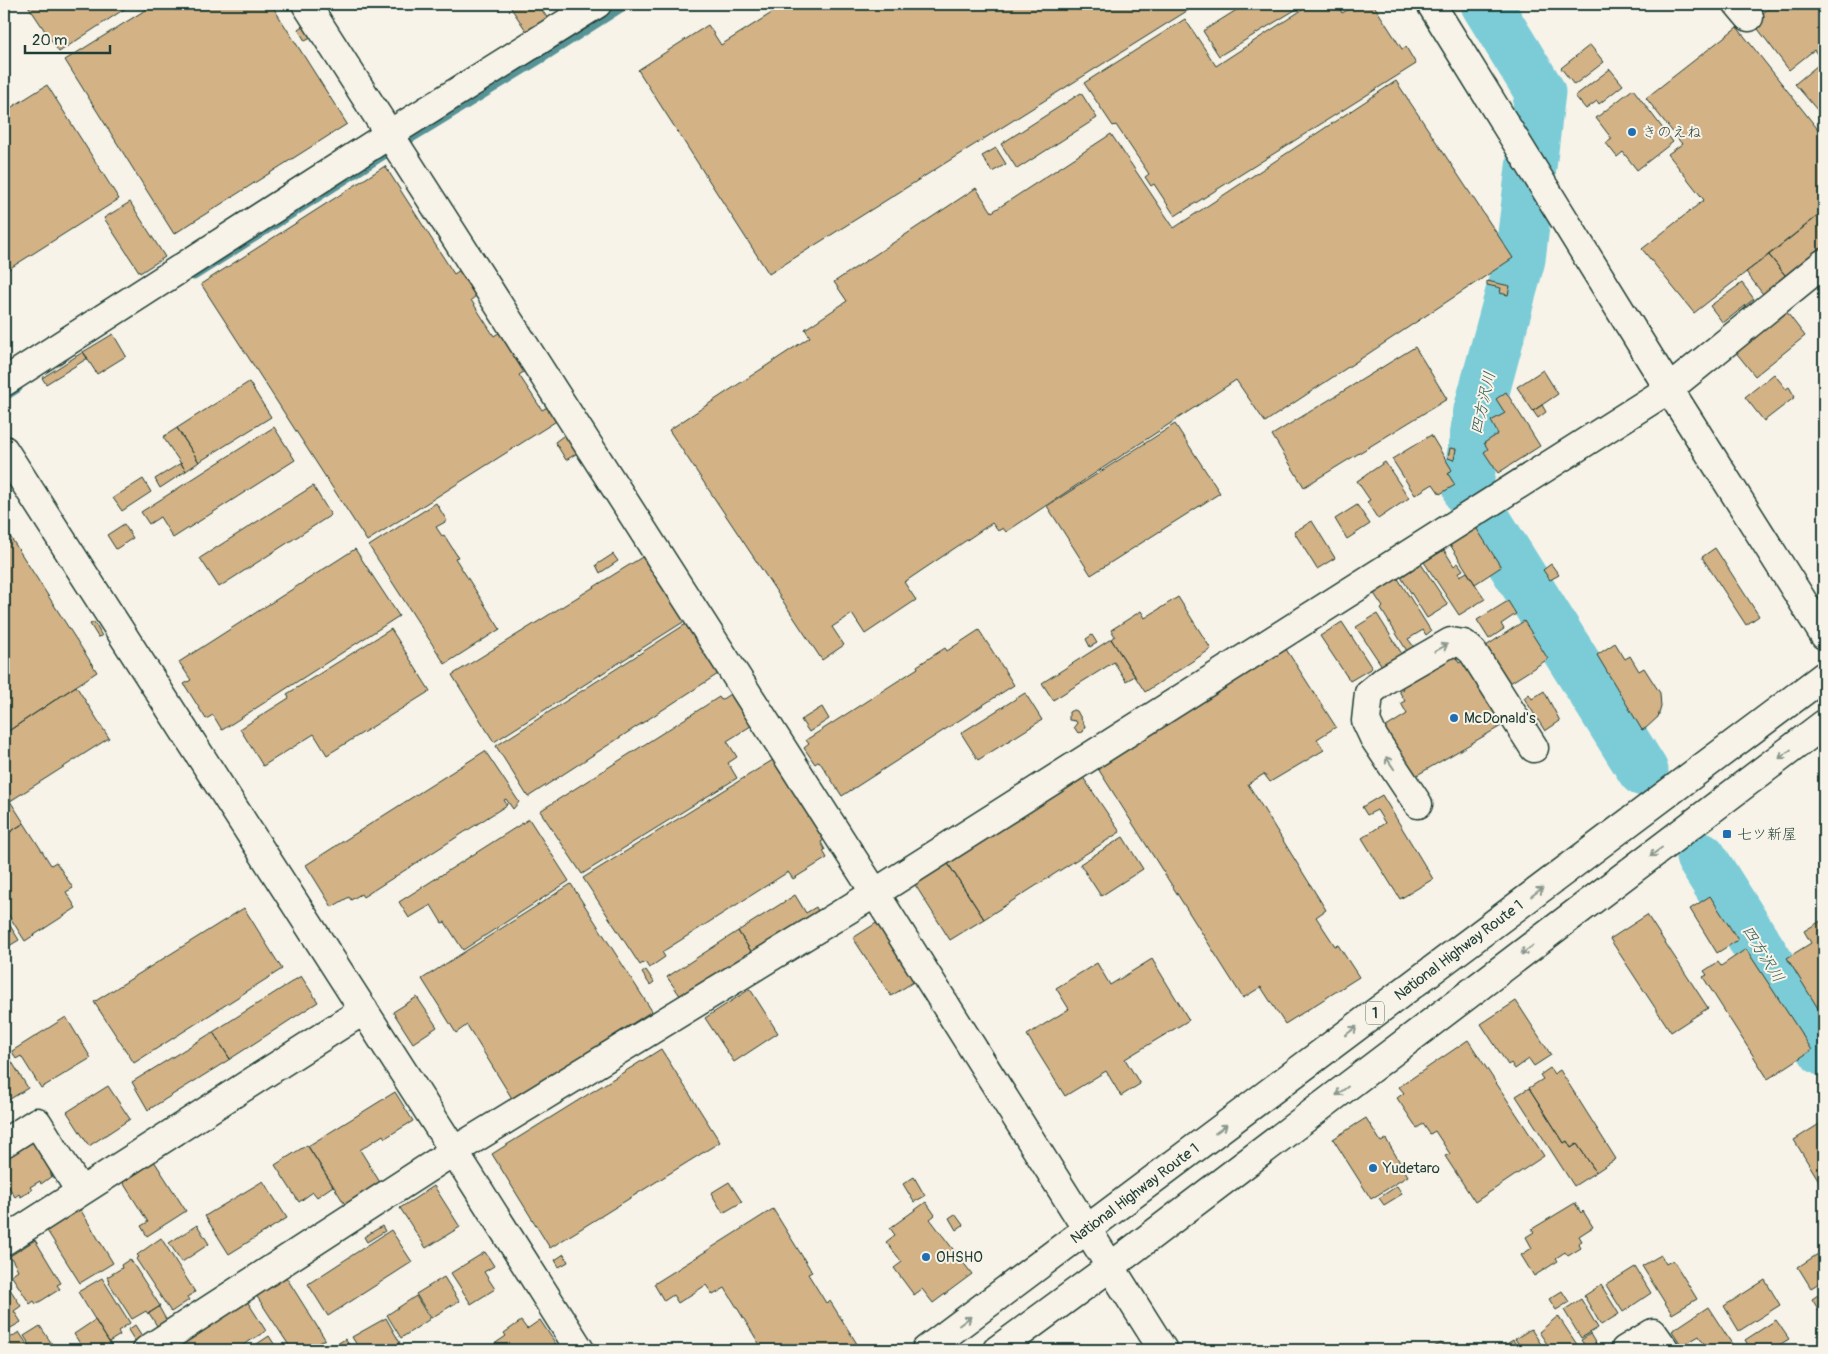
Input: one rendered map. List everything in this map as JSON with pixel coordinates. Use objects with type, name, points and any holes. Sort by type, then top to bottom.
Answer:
[{"type":"main road","points":[[306,4],[388,135],[875,892],[1163,1350]]},
{"type":"main road","points":[[4,382],[388,135],[598,4]]},
{"type":"main road","points":[[1431,4],[1669,389],[1824,635]]},
{"type":"main road","points":[[147,1350],[454,1151],[875,892],[1669,389],[1824,263]]},
{"type":"main road","points":[[4,450],[580,1350]]},
{"type":"main road","points":[[1418,804],[1374,738],[1366,721],[1369,693],[1385,680],[1451,642],[1464,644],[1473,652],[1534,748]]},
{"type":"main road","name":"National Highway Route 1","points":[[926,1350],[1824,676]]},
{"type":"main road","points":[[997,1350],[1110,1267],[1824,724]]},
{"type":"main road","points":[[4,1241],[364,1010]]},
{"type":"main road","points":[[4,1143],[37,1122],[80,1191]]},
{"type":"main road","points":[[1625,1350],[1653,1333],[1665,1350]]},
{"type":"building","points":[[27,4],[132,4],[59,52]]},
{"type":"building","points":[[155,4],[271,4],[347,124],[174,234],[65,60]]},
{"type":"building","points":[[506,4],[538,4],[550,22],[529,35],[509,5],[507,6]]},
{"type":"building","points":[[786,4],[1198,4],[769,274],[638,70],[708,25],[721,45]]},
{"type":"building","points":[[1246,4],[1305,4],[1219,56],[1203,31]]},
{"type":"building","points":[[1311,4],[1337,4],[1342,13],[1358,4],[1373,4],[1402,49],[1406,47],[1416,64],[1175,216],[1154,184],[1151,186],[1145,177],[1149,174],[1116,125],[1113,126],[1084,83],[1185,19],[1216,66]]},
{"type":"building","points":[[1775,4],[1824,4],[1824,57],[1821,59],[1814,50],[1789,70],[1752,21]]},
{"type":"building","points":[[305,24],[313,37],[305,41],[298,29]]},
{"type":"building","points":[[1737,27],[1824,137],[1824,211],[1694,313],[1642,249],[1704,200],[1668,154],[1682,144],[1646,98]]},
{"type":"building","points":[[1590,45],[1604,62],[1574,85],[1561,68]]},
{"type":"building","points":[[1824,60],[1824,118],[1795,84]]},
{"type":"building","points":[[1610,69],[1623,85],[1599,104],[1597,101],[1586,109],[1575,96]]},
{"type":"building","points":[[1396,81],[1513,258],[1265,422],[1236,380],[1006,532],[1003,528],[998,531],[992,523],[904,582],[916,600],[865,634],[852,614],[832,627],[844,645],[822,660],[669,430],[810,337],[805,329],[847,301],[834,282],[976,188],[992,212],[1111,134],[1174,228]]},
{"type":"building","points":[[47,85],[119,199],[4,272],[4,112]]},
{"type":"building","points":[[1633,89],[1673,142],[1637,170],[1623,152],[1617,157],[1606,143],[1612,139],[1596,118]]},
{"type":"building","points":[[1081,93],[1097,118],[1017,169],[1001,144]]},
{"type":"building","points":[[996,148],[1006,164],[992,172],[982,156]]},
{"type":"building","points":[[385,166],[454,274],[460,270],[476,296],[471,300],[494,336],[500,332],[525,371],[519,375],[542,410],[549,406],[558,420],[367,541],[201,284]]},
{"type":"building","points":[[130,202],[165,257],[140,273],[104,218]]},
{"type":"building","points":[[1824,211],[1824,252],[1789,280],[1769,255]]},
{"type":"building","points":[[1769,255],[1789,280],[1766,298],[1746,272]]},
{"type":"building","points":[[1487,281],[1510,286],[1508,295],[1500,293],[1501,288],[1487,285]]},
{"type":"building","points":[[1742,283],[1754,299],[1723,323],[1710,306]]},
{"type":"building","points":[[1785,310],[1805,336],[1755,376],[1734,350]]},
{"type":"building","points":[[113,334],[126,356],[97,374],[83,352]]},
{"type":"building","points":[[1415,347],[1447,399],[1304,487],[1272,435]]},
{"type":"building","points":[[83,352],[88,358],[46,384],[42,378]]},
{"type":"building","points":[[1543,370],[1558,394],[1533,411],[1517,387]]},
{"type":"building","points":[[1774,374],[1786,389],[1789,387],[1795,397],[1764,421],[1745,397]]},
{"type":"building","points":[[249,382],[271,417],[199,462],[177,428]]},
{"type":"building","points":[[1506,392],[1540,446],[1498,473],[1484,452],[1488,449],[1484,443],[1498,434],[1491,421],[1505,413],[1496,399]]},
{"type":"building","points":[[1542,405],[1546,412],[1538,418],[1533,411]]},
{"type":"building","points":[[1175,424],[1220,493],[1091,575],[1047,506]]},
{"type":"building","points":[[274,427],[295,460],[173,538],[160,517],[149,524],[141,512]]},
{"type":"building","points":[[177,428],[199,462],[186,471],[163,437]]},
{"type":"building","points":[[567,433],[579,452],[566,460],[555,442]]},
{"type":"building","points":[[1431,435],[1452,470],[1448,474],[1455,485],[1440,494],[1433,484],[1415,495],[1392,459]]},
{"type":"building","points":[[1450,448],[1456,449],[1454,460],[1448,458]]},
{"type":"building","points":[[1385,462],[1409,498],[1378,519],[1367,502],[1370,500],[1357,481]]},
{"type":"building","points":[[181,463],[186,471],[160,488],[155,479]]},
{"type":"building","points":[[143,479],[151,492],[122,511],[113,498]]},
{"type":"building","points":[[313,486],[331,515],[219,587],[200,558]]},
{"type":"building","points":[[436,503],[447,521],[436,527],[442,536],[444,535],[458,557],[455,558],[500,629],[445,664],[369,546]]},
{"type":"building","points":[[1357,505],[1370,524],[1347,539],[1335,519]]},
{"type":"building","points":[[1312,521],[1335,558],[1317,569],[1294,532]]},
{"type":"building","points":[[124,524],[133,538],[116,549],[107,535]]},
{"type":"building","points":[[1475,526],[1501,567],[1475,584],[1449,543]]},
{"type":"building","points":[[4,527],[97,672],[4,734]]},
{"type":"building","points":[[1715,548],[1759,616],[1746,625],[1702,557]]},
{"type":"building","points":[[355,549],[399,616],[222,730],[213,715],[206,719],[184,684],[191,680],[179,662]]},
{"type":"building","points":[[1444,550],[1454,566],[1458,563],[1463,570],[1458,573],[1460,576],[1467,572],[1485,599],[1459,615],[1424,562]]},
{"type":"building","points":[[613,554],[618,561],[600,573],[596,565]]},
{"type":"building","points":[[647,554],[688,619],[494,742],[452,675]]},
{"type":"building","points":[[1421,564],[1448,605],[1427,618],[1401,577]]},
{"type":"building","points":[[1551,564],[1559,575],[1550,580],[1543,570]]},
{"type":"building","points":[[1397,577],[1431,631],[1426,635],[1423,630],[1408,639],[1414,647],[1407,651],[1381,609],[1383,607],[1373,592]]},
{"type":"building","points":[[1178,597],[1211,649],[1145,692],[1111,639],[1115,636],[1111,630],[1141,611],[1145,618]]},
{"type":"building","points":[[1508,601],[1516,614],[1501,624],[1504,629],[1489,639],[1477,620]]},
{"type":"building","points":[[1377,614],[1402,654],[1382,666],[1356,627]]},
{"type":"building","points":[[1524,621],[1548,659],[1510,683],[1486,646]]},
{"type":"building","points":[[94,622],[102,636],[98,637],[90,624]]},
{"type":"building","points":[[1342,622],[1372,668],[1350,681],[1320,636]]},
{"type":"building","points":[[686,624],[718,674],[528,797],[496,746]]},
{"type":"building","points":[[391,629],[430,691],[327,755],[314,734],[263,766],[240,729],[289,698],[287,694]]},
{"type":"building","points":[[979,630],[1014,685],[842,796],[819,761],[815,764],[804,748],[809,744],[806,740],[918,668],[917,666],[945,648],[947,651]]},
{"type":"building","points":[[1092,635],[1097,643],[1090,647],[1086,639]]},
{"type":"building","points":[[1111,639],[1135,676],[1126,681],[1114,662],[1053,700],[1042,683]]},
{"type":"building","points":[[1282,643],[1336,727],[1317,739],[1324,750],[1270,782],[1264,774],[1248,784],[1326,910],[1316,917],[1335,946],[1338,945],[1359,977],[1285,1024],[1261,987],[1243,998],[1097,767]]},
{"type":"building","points":[[1615,643],[1625,659],[1630,656],[1639,671],[1644,668],[1660,693],[1661,707],[1658,717],[1642,730],[1597,655]]},
{"type":"building","name":"McDonald's","points":[[1453,652],[1459,663],[1470,657],[1508,722],[1412,778],[1383,729],[1407,714],[1401,703],[1405,701],[1399,691],[1403,689],[1397,678]]},
{"type":"building","points":[[76,686],[109,738],[4,805],[4,734]]},
{"type":"building","points":[[1544,691],[1560,721],[1545,731],[1524,698],[1529,694],[1532,699]]},
{"type":"building","points":[[733,692],[754,724],[727,741],[737,757],[728,763],[737,778],[582,874],[540,811],[719,697],[721,700]]},
{"type":"building","points":[[1025,693],[1042,720],[978,760],[961,733]]},
{"type":"building","points":[[822,707],[829,719],[809,732],[801,720]]},
{"type":"building","points":[[1077,711],[1085,726],[1083,732],[1078,733],[1074,727],[1077,723],[1076,721],[1069,720],[1069,712]]},
{"type":"building","points":[[485,751],[519,802],[513,809],[506,799],[504,800],[507,805],[363,897],[361,894],[351,900],[349,897],[332,907],[306,865]]},
{"type":"building","points":[[776,758],[828,837],[821,842],[827,858],[793,879],[788,872],[662,952],[665,957],[649,968],[645,962],[640,965],[583,878]]},
{"type":"building","points":[[1080,773],[1120,832],[984,919],[945,859]]},
{"type":"building","points":[[1382,795],[1433,879],[1400,899],[1362,838],[1385,823],[1377,810],[1367,815],[1362,807]]},
{"type":"building","points":[[10,801],[24,823],[4,836],[4,805]]},
{"type":"building","points":[[529,819],[569,881],[463,950],[445,922],[442,923],[431,905],[409,918],[399,902]]},
{"type":"building","points":[[24,823],[51,865],[56,862],[73,888],[66,892],[76,908],[25,941],[4,908],[4,836]]},
{"type":"building","points":[[1123,837],[1143,869],[1101,896],[1080,864]]},
{"type":"building","points":[[945,859],[984,919],[950,940],[912,880]]},
{"type":"building","points":[[571,884],[652,1011],[513,1100],[467,1025],[456,1033],[422,979]]},
{"type":"building","points":[[795,895],[806,913],[816,907],[818,911],[752,953],[738,931]]},
{"type":"building","points":[[1710,896],[1738,940],[1717,953],[1690,909]]},
{"type":"building","points":[[244,908],[282,969],[134,1063],[94,1002]]},
{"type":"building","points":[[1647,915],[1708,1008],[1671,1032],[1610,939]]},
{"type":"building","points":[[4,916],[19,940],[4,949]]},
{"type":"building","points":[[1824,919],[1824,1018],[1787,958],[1811,943],[1804,931]]},
{"type":"building","points":[[878,922],[915,981],[891,996],[853,938]]},
{"type":"building","points":[[738,931],[752,953],[681,997],[667,977]]},
{"type":"building","points":[[1746,949],[1812,1050],[1768,1079],[1703,977],[1707,975],[1704,971],[1718,962],[1721,966]]},
{"type":"building","points":[[1152,959],[1189,1020],[1125,1059],[1140,1084],[1121,1096],[1106,1071],[1065,1096],[1027,1035],[1069,1009],[1056,988],[1097,963],[1110,985]]},
{"type":"building","points":[[646,970],[654,982],[650,985],[642,973]]},
{"type":"building","points":[[301,976],[318,1002],[230,1059],[213,1032]]},
{"type":"building","points":[[750,989],[778,1033],[734,1062],[705,1018]]},
{"type":"building","points":[[417,997],[437,1027],[413,1043],[393,1012]]},
{"type":"building","points":[[1516,1001],[1551,1055],[1534,1066],[1529,1059],[1515,1069],[1511,1063],[1508,1065],[1481,1024]]},
{"type":"building","points":[[66,1017],[91,1058],[41,1088],[21,1056],[16,1059],[12,1051]]},
{"type":"building","points":[[213,1032],[230,1059],[148,1110],[132,1082]]},
{"type":"building","points":[[1468,1040],[1544,1156],[1475,1202],[1445,1156],[1450,1154],[1435,1131],[1430,1134],[1423,1124],[1417,1128],[1397,1098],[1404,1093],[1399,1087]]},
{"type":"building","points":[[661,1049],[720,1142],[550,1248],[492,1154]]},
{"type":"building","points":[[7,1054],[28,1088],[7,1101],[4,1099],[4,1056]]},
{"type":"building","points":[[1550,1068],[1554,1074],[1560,1070],[1616,1159],[1596,1172],[1577,1144],[1571,1148],[1567,1141],[1564,1143],[1529,1088],[1543,1079],[1540,1075]]},
{"type":"building","points":[[108,1086],[130,1119],[89,1146],[67,1112]]},
{"type":"building","points":[[1529,1088],[1564,1143],[1567,1141],[1571,1148],[1577,1144],[1596,1172],[1574,1186],[1516,1096]]},
{"type":"building","points":[[395,1092],[413,1121],[385,1138],[383,1135],[360,1150],[381,1184],[346,1206],[308,1146]]},
{"type":"building","points":[[1366,1118],[1381,1142],[1386,1139],[1408,1176],[1371,1199],[1333,1139]]},
{"type":"building","points":[[1824,1121],[1824,1189],[1794,1140]]},
{"type":"building","points":[[34,1140],[54,1170],[50,1173],[52,1176],[41,1184],[40,1181],[30,1187],[32,1190],[21,1197],[19,1194],[15,1197],[4,1179],[4,1160]]},
{"type":"building","points":[[307,1145],[333,1186],[317,1197],[313,1192],[299,1202],[275,1165]]},
{"type":"building","points":[[154,1161],[186,1211],[147,1236],[141,1226],[148,1222],[122,1181]]},
{"type":"building","points":[[914,1177],[925,1196],[914,1202],[903,1184]]},
{"type":"building","points":[[263,1181],[287,1218],[229,1254],[205,1216]]},
{"type":"building","points":[[729,1182],[742,1202],[723,1213],[711,1193]]},
{"type":"building","points":[[434,1186],[460,1227],[426,1248],[400,1208]]},
{"type":"building","points":[[1397,1186],[1402,1194],[1384,1205],[1379,1198]]},
{"type":"building","points":[[926,1202],[935,1215],[930,1219],[972,1274],[933,1303],[922,1289],[914,1295],[894,1268],[902,1262],[886,1242],[895,1235],[890,1228]]},
{"type":"building","points":[[1575,1203],[1581,1213],[1583,1211],[1593,1227],[1579,1236],[1582,1241],[1578,1243],[1581,1248],[1568,1256],[1565,1252],[1556,1258],[1558,1261],[1534,1276],[1521,1255],[1532,1248],[1526,1237],[1534,1232],[1532,1229]]},
{"type":"building","points":[[80,1209],[113,1263],[80,1283],[46,1229]]},
{"type":"building","points":[[773,1209],[812,1272],[808,1274],[826,1303],[830,1301],[859,1347],[853,1350],[763,1350],[725,1288],[713,1295],[706,1285],[678,1303],[673,1295],[664,1301],[654,1284]]},
{"type":"building","points":[[955,1214],[963,1225],[956,1230],[949,1218]]},
{"type":"building","points":[[197,1225],[209,1244],[182,1262],[169,1243]]},
{"type":"building","points":[[382,1226],[385,1231],[367,1242],[364,1237]]},
{"type":"building","points":[[391,1230],[412,1262],[328,1316],[308,1284]]},
{"type":"building","points":[[161,1238],[195,1292],[187,1297],[189,1300],[171,1312],[136,1259],[139,1257],[137,1255]]},
{"type":"building","points":[[35,1240],[61,1283],[57,1285],[60,1289],[36,1304],[34,1301],[30,1304],[11,1275],[18,1270],[10,1256]]},
{"type":"building","points":[[1824,1250],[1824,1280],[1811,1288],[1798,1267]]},
{"type":"building","points":[[485,1252],[494,1266],[484,1272],[495,1289],[471,1304],[451,1273]]},
{"type":"building","points":[[564,1254],[568,1262],[559,1267],[555,1260]]},
{"type":"building","points":[[1661,1255],[1666,1264],[1673,1260],[1697,1299],[1672,1314],[1642,1266]]},
{"type":"building","points":[[130,1259],[160,1306],[148,1314],[146,1311],[132,1319],[107,1277],[122,1268],[121,1265]]},
{"type":"building","points":[[1635,1267],[1651,1293],[1623,1312],[1606,1285]]},
{"type":"building","points":[[286,1277],[325,1339],[307,1350],[292,1350],[256,1295]]},
{"type":"building","points":[[444,1277],[459,1301],[431,1318],[416,1294]]},
{"type":"building","points":[[102,1278],[130,1323],[118,1331],[120,1335],[109,1342],[78,1292]]},
{"type":"building","points":[[4,1280],[21,1306],[14,1311],[21,1322],[4,1332]]},
{"type":"building","points":[[1765,1280],[1780,1305],[1739,1331],[1724,1306]]},
{"type":"building","points":[[1601,1285],[1619,1314],[1601,1325],[1584,1296]]},
{"type":"building","points":[[1562,1291],[1569,1302],[1556,1310],[1549,1299]]},
{"type":"building","points":[[1824,1291],[1824,1312],[1821,1314],[1812,1299]]},
{"type":"building","points":[[416,1296],[430,1319],[401,1338],[387,1315]]},
{"type":"building","points":[[1581,1299],[1598,1328],[1581,1338],[1564,1310]]},
{"type":"building","points":[[247,1301],[266,1331],[235,1350],[170,1350]]},
{"type":"building","points":[[159,1307],[168,1323],[159,1329],[149,1313]]},
{"type":"building","points":[[1708,1307],[1736,1350],[1708,1350],[1699,1336],[1682,1346],[1672,1331]]},
{"type":"building","points":[[1558,1316],[1580,1349],[1551,1350],[1539,1332]]},
{"type":"building","points":[[386,1318],[400,1343],[387,1350],[360,1350],[352,1337]]},
{"type":"building","points":[[95,1320],[114,1350],[84,1350],[74,1334]]},
{"type":"building","points":[[540,1320],[556,1344],[546,1350],[487,1349],[506,1336],[504,1333],[521,1321],[527,1329]]},
{"type":"building","points":[[1776,1320],[1789,1339],[1771,1350],[1751,1350],[1745,1340]]},
{"type":"building","points":[[135,1325],[142,1336],[135,1341],[128,1330]]},
{"type":"building","points":[[40,1326],[56,1350],[33,1350],[24,1336]]},
{"type":"building","points":[[1531,1329],[1545,1350],[1523,1350],[1515,1339]]},
{"type":"building","points":[[19,1332],[31,1350],[4,1350],[4,1342]]},
{"type":"building","points":[[1590,1334],[1596,1344],[1587,1349],[1581,1340]]},
{"type":"building","points":[[269,1336],[278,1350],[248,1350]]},
{"type":"building","points":[[345,1339],[353,1350],[328,1350]]},
{"type":"building","points":[[1513,1340],[1520,1350],[1497,1350]]},
{"type":"building","points":[[1441,1343],[1446,1350],[1429,1350]]},
{"type":"waterway","points":[[194,276],[627,4]]},
{"type":"waterway","name":"四方沢川","points":[[1486,4],[1540,92],[1520,259],[1479,410],[1468,484],[1470,495],[1643,771]]},
{"type":"waterway","points":[[4,397],[18,388]]},
{"type":"waterway","name":"四方沢川","points":[[1701,857],[1824,1051]]},
{"type":"place","name":"きのえね","points":[[1632,132]]},
{"type":"place","name":"McDonald's","points":[[1454,718]]},
{"type":"place","name":"七ツ新屋","points":[[1727,834]]},
{"type":"place","name":"Yudetaro","points":[[1373,1168]]},
{"type":"place","name":"OHSHO","points":[[926,1257]]}]
